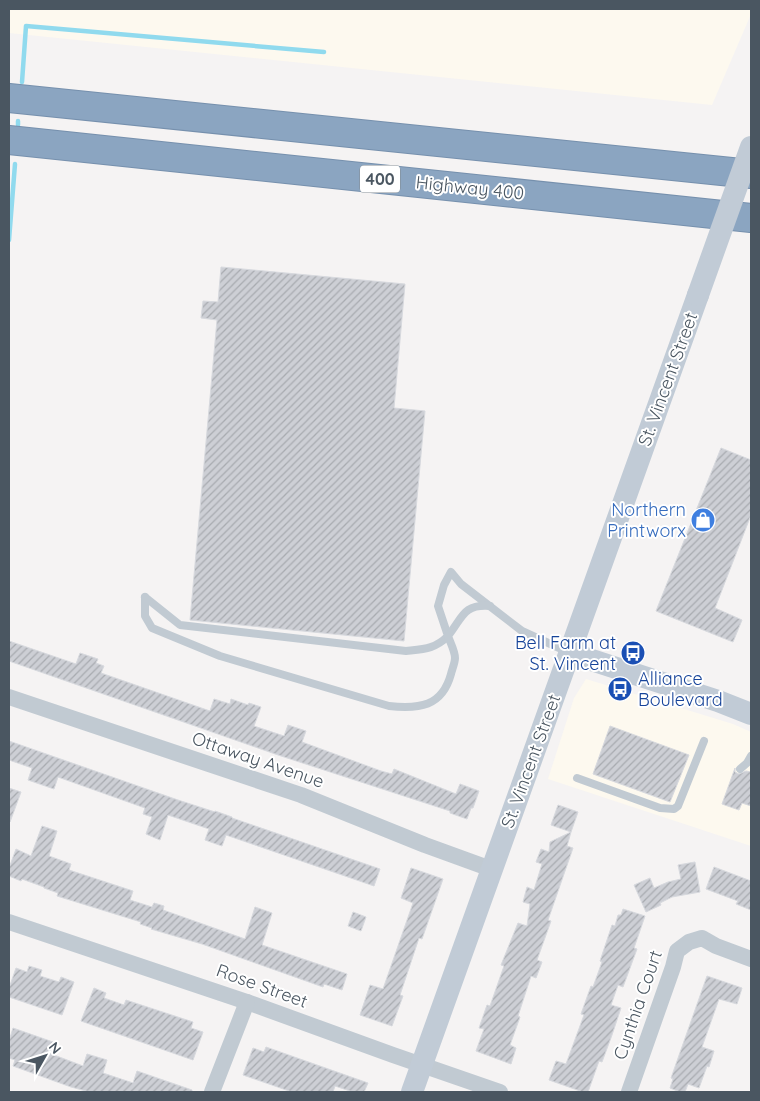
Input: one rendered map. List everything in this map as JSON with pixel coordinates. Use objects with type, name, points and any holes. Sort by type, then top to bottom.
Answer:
[{"type":"highway","points":[[9,98],[751,174]]},
{"type":"highway","name":"Highway 400","points":[[9,140],[751,218]]},
{"type":"main road","name":"St. Vincent Street","points":[[412,1092],[751,147]]},
{"type":"main road","points":[[570,653],[718,701],[751,714]]},
{"type":"street","name":"Ottaway Avenue","points":[[9,697],[302,795],[425,845],[492,869]]},
{"type":"street","name":"Rose Street","points":[[9,922],[247,1002],[500,1092]]},
{"type":"street","name":"Cynthia Court","points":[[629,1092],[677,951],[689,942],[702,938],[716,946],[751,958]]},
{"type":"street","points":[[212,1092],[247,1002]]},
{"type":"lane","points":[[490,606],[479,606],[466,610],[448,636],[440,644],[426,649],[406,651],[180,626],[145,597],[145,616],[152,628],[220,656],[389,706],[408,708],[426,705],[439,697],[449,683],[455,658],[448,636],[438,606],[444,585],[451,572],[461,584],[490,606],[522,631],[570,653]]},
{"type":"lane","points":[[577,778],[660,808],[674,809],[678,806],[704,741]]},
{"type":"lane","points":[[745,768],[751,756]]},
{"type":"shaded area","points":[[9,9],[751,9],[751,14],[712,105],[9,33]]},
{"type":"shaded area","points":[[586,679],[733,724],[751,732],[751,846],[548,779],[574,698]]},
{"type":"building","points":[[221,267],[405,284],[394,408],[425,411],[404,641],[190,620],[217,320],[201,318],[203,301],[218,302]]},
{"type":"building","points":[[721,448],[751,460],[751,515],[715,608],[742,620],[733,642],[656,611]]},
{"type":"building","points":[[9,641],[76,664],[80,653],[98,659],[96,663],[104,666],[101,673],[210,711],[214,699],[230,704],[231,699],[248,705],[249,703],[261,707],[254,726],[284,736],[288,725],[306,731],[302,742],[381,771],[392,774],[394,769],[456,794],[460,784],[479,791],[467,819],[450,813],[450,811],[278,755],[9,661]]},
{"type":"building","points":[[610,726],[689,755],[670,802],[593,774]]},
{"type":"building","points":[[9,741],[380,869],[374,886],[226,835],[222,846],[205,840],[209,829],[168,815],[160,840],[146,834],[152,817],[143,814],[145,808],[58,777],[54,789],[28,780],[32,768],[9,760]]},
{"type":"building","points":[[735,768],[735,772],[739,774],[746,771],[751,772],[751,806],[742,803],[739,810],[722,804]]},
{"type":"building","points":[[9,788],[21,792],[10,822],[9,822]]},
{"type":"building","points":[[558,805],[578,812],[571,832],[551,825]]},
{"type":"building","points":[[42,826],[57,831],[49,856],[71,864],[69,870],[133,891],[130,900],[152,907],[154,903],[164,906],[163,910],[245,939],[255,907],[272,913],[262,945],[347,974],[342,990],[324,984],[323,987],[202,944],[151,929],[140,924],[141,922],[57,896],[58,893],[44,887],[9,876],[9,868],[16,849],[31,856]]},
{"type":"building","points":[[571,832],[567,846],[573,848],[548,920],[551,921],[537,960],[542,962],[536,978],[531,976],[518,1016],[520,1017],[510,1045],[516,1048],[511,1064],[476,1051],[484,1029],[479,1028],[487,1005],[490,1006],[504,966],[501,965],[518,923],[527,926],[530,904],[523,902],[527,887],[534,890],[542,864],[536,862],[541,849],[549,852],[550,842]]},
{"type":"building","points":[[695,862],[700,892],[672,897],[646,912],[634,885],[650,878],[654,888],[681,879],[678,865]]},
{"type":"building","points":[[714,867],[751,881],[751,910],[736,904],[738,901],[706,889]]},
{"type":"building","points":[[411,868],[443,879],[422,939],[419,938],[400,995],[403,996],[392,1026],[360,1015],[370,985],[383,989],[413,903],[401,898]]},
{"type":"building","points":[[623,909],[645,916],[634,948],[637,949],[623,987],[618,985],[611,1005],[621,1008],[612,1035],[602,1062],[599,1061],[588,1092],[583,1092],[549,1080],[556,1061],[566,1064],[584,1015],[581,1014],[602,962],[600,961],[612,925],[615,926],[618,915],[621,915]]},
{"type":"building","points":[[353,912],[366,917],[361,931],[348,926]]},
{"type":"building","points":[[29,966],[42,970],[40,976],[59,982],[61,977],[74,982],[62,1015],[9,997],[9,988],[16,968],[27,972]]},
{"type":"building","points":[[707,976],[742,988],[737,1004],[719,999],[702,1047],[714,1051],[699,1088],[688,1084],[685,1092],[680,1092],[670,1088],[673,1079],[671,1078]]},
{"type":"building","points":[[94,988],[106,993],[104,998],[124,1005],[126,1000],[193,1022],[191,1028],[203,1032],[193,1060],[81,1021]]},
{"type":"building","points":[[13,1028],[53,1042],[52,1044],[57,1046],[54,1055],[83,1066],[87,1054],[107,1060],[103,1073],[133,1083],[137,1071],[192,1090],[192,1092],[90,1092],[71,1087],[13,1066],[15,1060],[9,1058],[9,1041]]},
{"type":"building","points":[[266,1047],[368,1083],[364,1092],[353,1092],[335,1086],[333,1092],[292,1092],[243,1075],[253,1048],[264,1052]]},
{"type":"waterway","points":[[22,82],[26,26],[324,52]]},
{"type":"waterway","points":[[9,240],[15,164]]},
{"type":"place","name":"Northern Printworx","points":[[703,520]]},
{"type":"place","name":"Bell Farm at St. Vincent","points":[[633,653]]},
{"type":"place","name":"Alliance Boulevard","points":[[620,689]]}]
